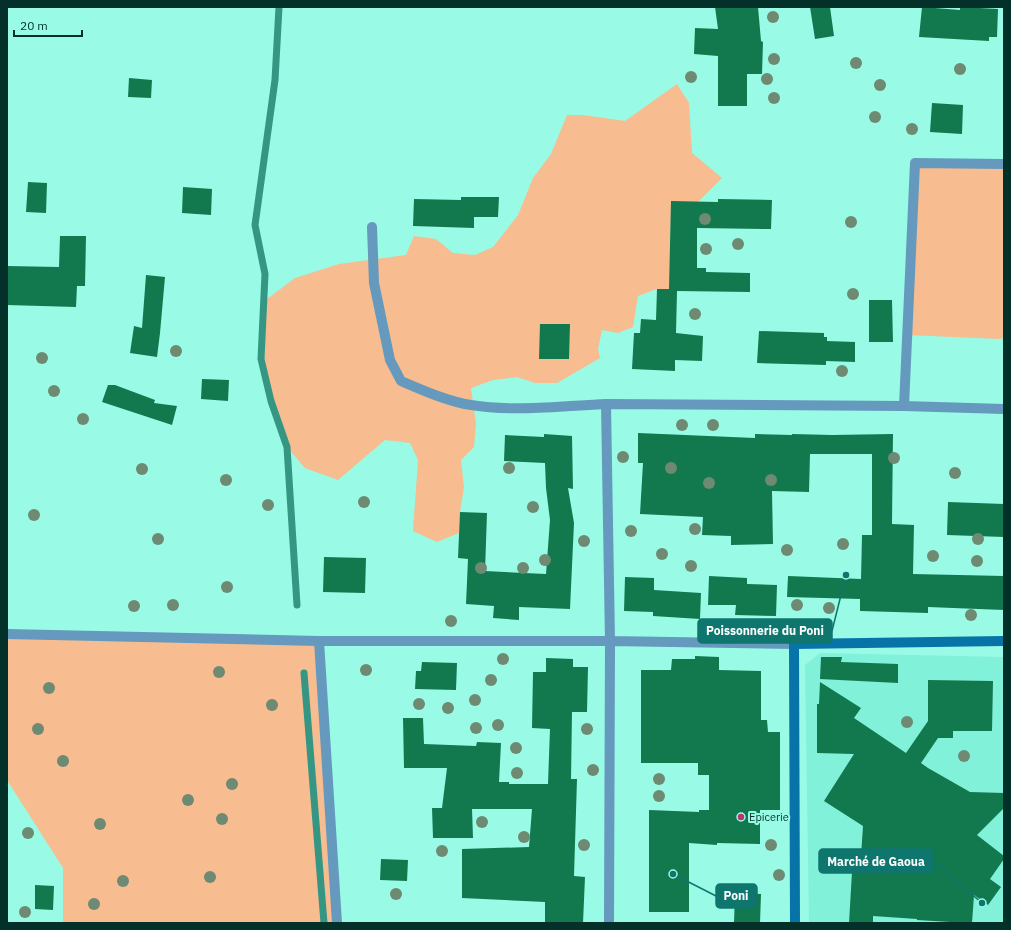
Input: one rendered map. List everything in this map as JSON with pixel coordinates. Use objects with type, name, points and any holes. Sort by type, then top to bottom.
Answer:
[{"type":"main road","points":[[795,923],[794,644],[1004,640]]},
{"type":"street","points":[[904,406],[915,163],[1004,164]]},
{"type":"street","points":[[372,227],[374,283],[390,360],[401,381],[431,393],[470,405],[510,408],[606,404],[904,406],[1004,409]]},
{"type":"street","points":[[606,404],[610,641],[609,923]]},
{"type":"street","points":[[7,634],[319,641],[610,641],[794,644]]},
{"type":"street","points":[[319,641],[337,923]]},
{"type":"shaded area","points":[[677,84],[689,103],[692,153],[722,178],[698,202],[671,202],[670,267],[677,290],[657,289],[638,296],[633,327],[618,333],[602,330],[598,349],[600,358],[557,383],[535,383],[517,377],[493,380],[471,388],[476,424],[474,447],[461,460],[464,487],[460,512],[459,533],[437,542],[413,531],[418,460],[410,443],[385,440],[338,480],[305,468],[287,447],[271,401],[261,359],[263,302],[295,278],[339,264],[406,255],[414,236],[436,239],[453,253],[475,255],[493,247],[518,215],[533,178],[551,154],[567,115],[583,115],[625,121]]},
{"type":"shaded area","points":[[915,163],[1004,164],[1004,338],[907,335]]},
{"type":"shaded area","points":[[7,634],[319,641],[337,923],[63,923],[63,868],[7,780]]},
{"type":"shaded area","points":[[820,653],[1004,657],[1004,923],[809,923],[805,665]]},
{"type":"building","points":[[715,7],[758,7],[761,41],[763,42],[762,74],[747,74],[747,106],[718,106],[718,56],[694,54],[695,28],[718,29]]},
{"type":"building","points":[[810,7],[830,7],[834,36],[815,39]]},
{"type":"building","points":[[922,7],[960,10],[960,7],[998,9],[997,37],[989,37],[989,41],[919,37]]},
{"type":"building","points":[[129,78],[152,80],[151,98],[128,97]]},
{"type":"building","points":[[932,103],[963,105],[962,134],[930,132]]},
{"type":"building","points":[[28,182],[47,183],[46,213],[26,212]]},
{"type":"building","points":[[183,187],[212,189],[211,215],[182,213]]},
{"type":"building","points":[[461,197],[499,197],[498,217],[474,217],[474,228],[413,226],[414,199],[461,200]]},
{"type":"building","points":[[718,199],[772,200],[771,229],[697,228],[697,268],[706,268],[706,272],[750,273],[750,292],[677,291],[676,333],[703,336],[702,361],[675,360],[675,371],[632,369],[634,333],[640,333],[641,319],[656,320],[657,289],[669,289],[671,201],[718,202]]},
{"type":"building","points":[[60,236],[86,236],[85,286],[77,286],[76,307],[7,305],[7,266],[59,267]]},
{"type":"building","points":[[146,275],[165,277],[157,357],[130,353],[134,326],[142,328]]},
{"type":"building","points":[[869,300],[892,300],[893,342],[869,342]]},
{"type":"building","points":[[540,324],[570,324],[569,359],[539,359]]},
{"type":"building","points":[[759,331],[824,333],[824,337],[827,337],[827,341],[855,342],[855,362],[826,361],[826,365],[757,363]]},
{"type":"building","points":[[202,379],[229,380],[228,401],[201,399]]},
{"type":"building","points":[[108,385],[115,385],[155,400],[154,403],[177,406],[172,425],[102,402]]},
{"type":"building","points":[[638,433],[755,438],[755,434],[893,434],[892,524],[914,525],[913,574],[1004,576],[1004,610],[928,607],[928,613],[860,611],[860,599],[787,597],[788,576],[861,579],[862,535],[872,535],[872,454],[810,454],[809,492],[772,491],[773,544],[731,545],[731,536],[702,535],[703,517],[640,514],[643,463],[638,463]]},
{"type":"building","points":[[544,434],[572,436],[573,489],[568,488],[574,523],[570,609],[519,607],[519,620],[493,618],[494,606],[466,604],[468,559],[458,558],[460,512],[487,513],[485,571],[546,574],[550,520],[545,463],[504,461],[505,435],[544,437]]},
{"type":"building","points":[[948,502],[1004,504],[1004,537],[947,535]]},
{"type":"building","points":[[324,557],[366,558],[365,593],[323,592]]},
{"type":"building","points":[[709,576],[747,578],[747,584],[777,585],[776,616],[735,615],[736,605],[708,605]]},
{"type":"building","points":[[625,577],[654,578],[654,590],[701,593],[700,619],[653,616],[653,612],[624,611]]},
{"type":"building","points":[[695,656],[719,657],[719,670],[761,671],[761,720],[767,720],[768,732],[780,732],[780,810],[760,810],[760,844],[717,843],[717,845],[689,843],[689,912],[649,912],[649,810],[699,812],[699,810],[709,810],[709,775],[698,775],[698,763],[641,763],[641,670],[671,670],[672,659],[695,659]]},
{"type":"building","points":[[821,657],[842,657],[841,662],[898,664],[898,683],[820,679]]},
{"type":"building","points":[[546,658],[573,659],[573,667],[588,667],[587,712],[572,712],[571,779],[577,779],[574,876],[585,877],[583,923],[545,922],[545,902],[462,898],[462,849],[529,847],[532,809],[472,809],[473,838],[433,838],[432,808],[442,808],[447,768],[404,768],[403,718],[423,718],[424,744],[476,746],[477,742],[501,743],[499,782],[509,782],[509,784],[548,784],[550,729],[532,728],[533,672],[546,672]]},
{"type":"building","points":[[422,662],[457,663],[456,690],[415,689],[416,671],[421,671]]},
{"type":"building","points":[[928,680],[993,681],[992,731],[953,731],[953,738],[938,738],[921,763],[970,792],[1004,793],[1004,808],[977,835],[1004,856],[1004,859],[990,879],[1001,887],[988,905],[974,895],[972,923],[950,923],[873,916],[873,923],[849,923],[853,855],[861,856],[863,826],[824,801],[854,754],[817,753],[817,704],[819,704],[820,682],[861,708],[854,718],[906,753],[928,721]]},
{"type":"building","points":[[381,859],[408,860],[407,881],[380,880]]},
{"type":"building","points":[[35,885],[54,886],[53,910],[35,909]]},
{"type":"building","points":[[735,893],[761,894],[760,923],[734,923]]},
{"type":"waterway","points":[[279,7],[275,80],[255,225],[265,274],[261,359],[271,401],[287,447],[297,605]]},
{"type":"waterway","points":[[304,673],[324,923]]},
{"type":"place","name":"Poissonnerie du Poni","points":[[846,575]]},
{"type":"place","name":"Epicerie","points":[[741,817]]},
{"type":"place","name":"Poni","points":[[673,874]]},
{"type":"place","name":"Marché de Gaoua","points":[[982,903]]}]
